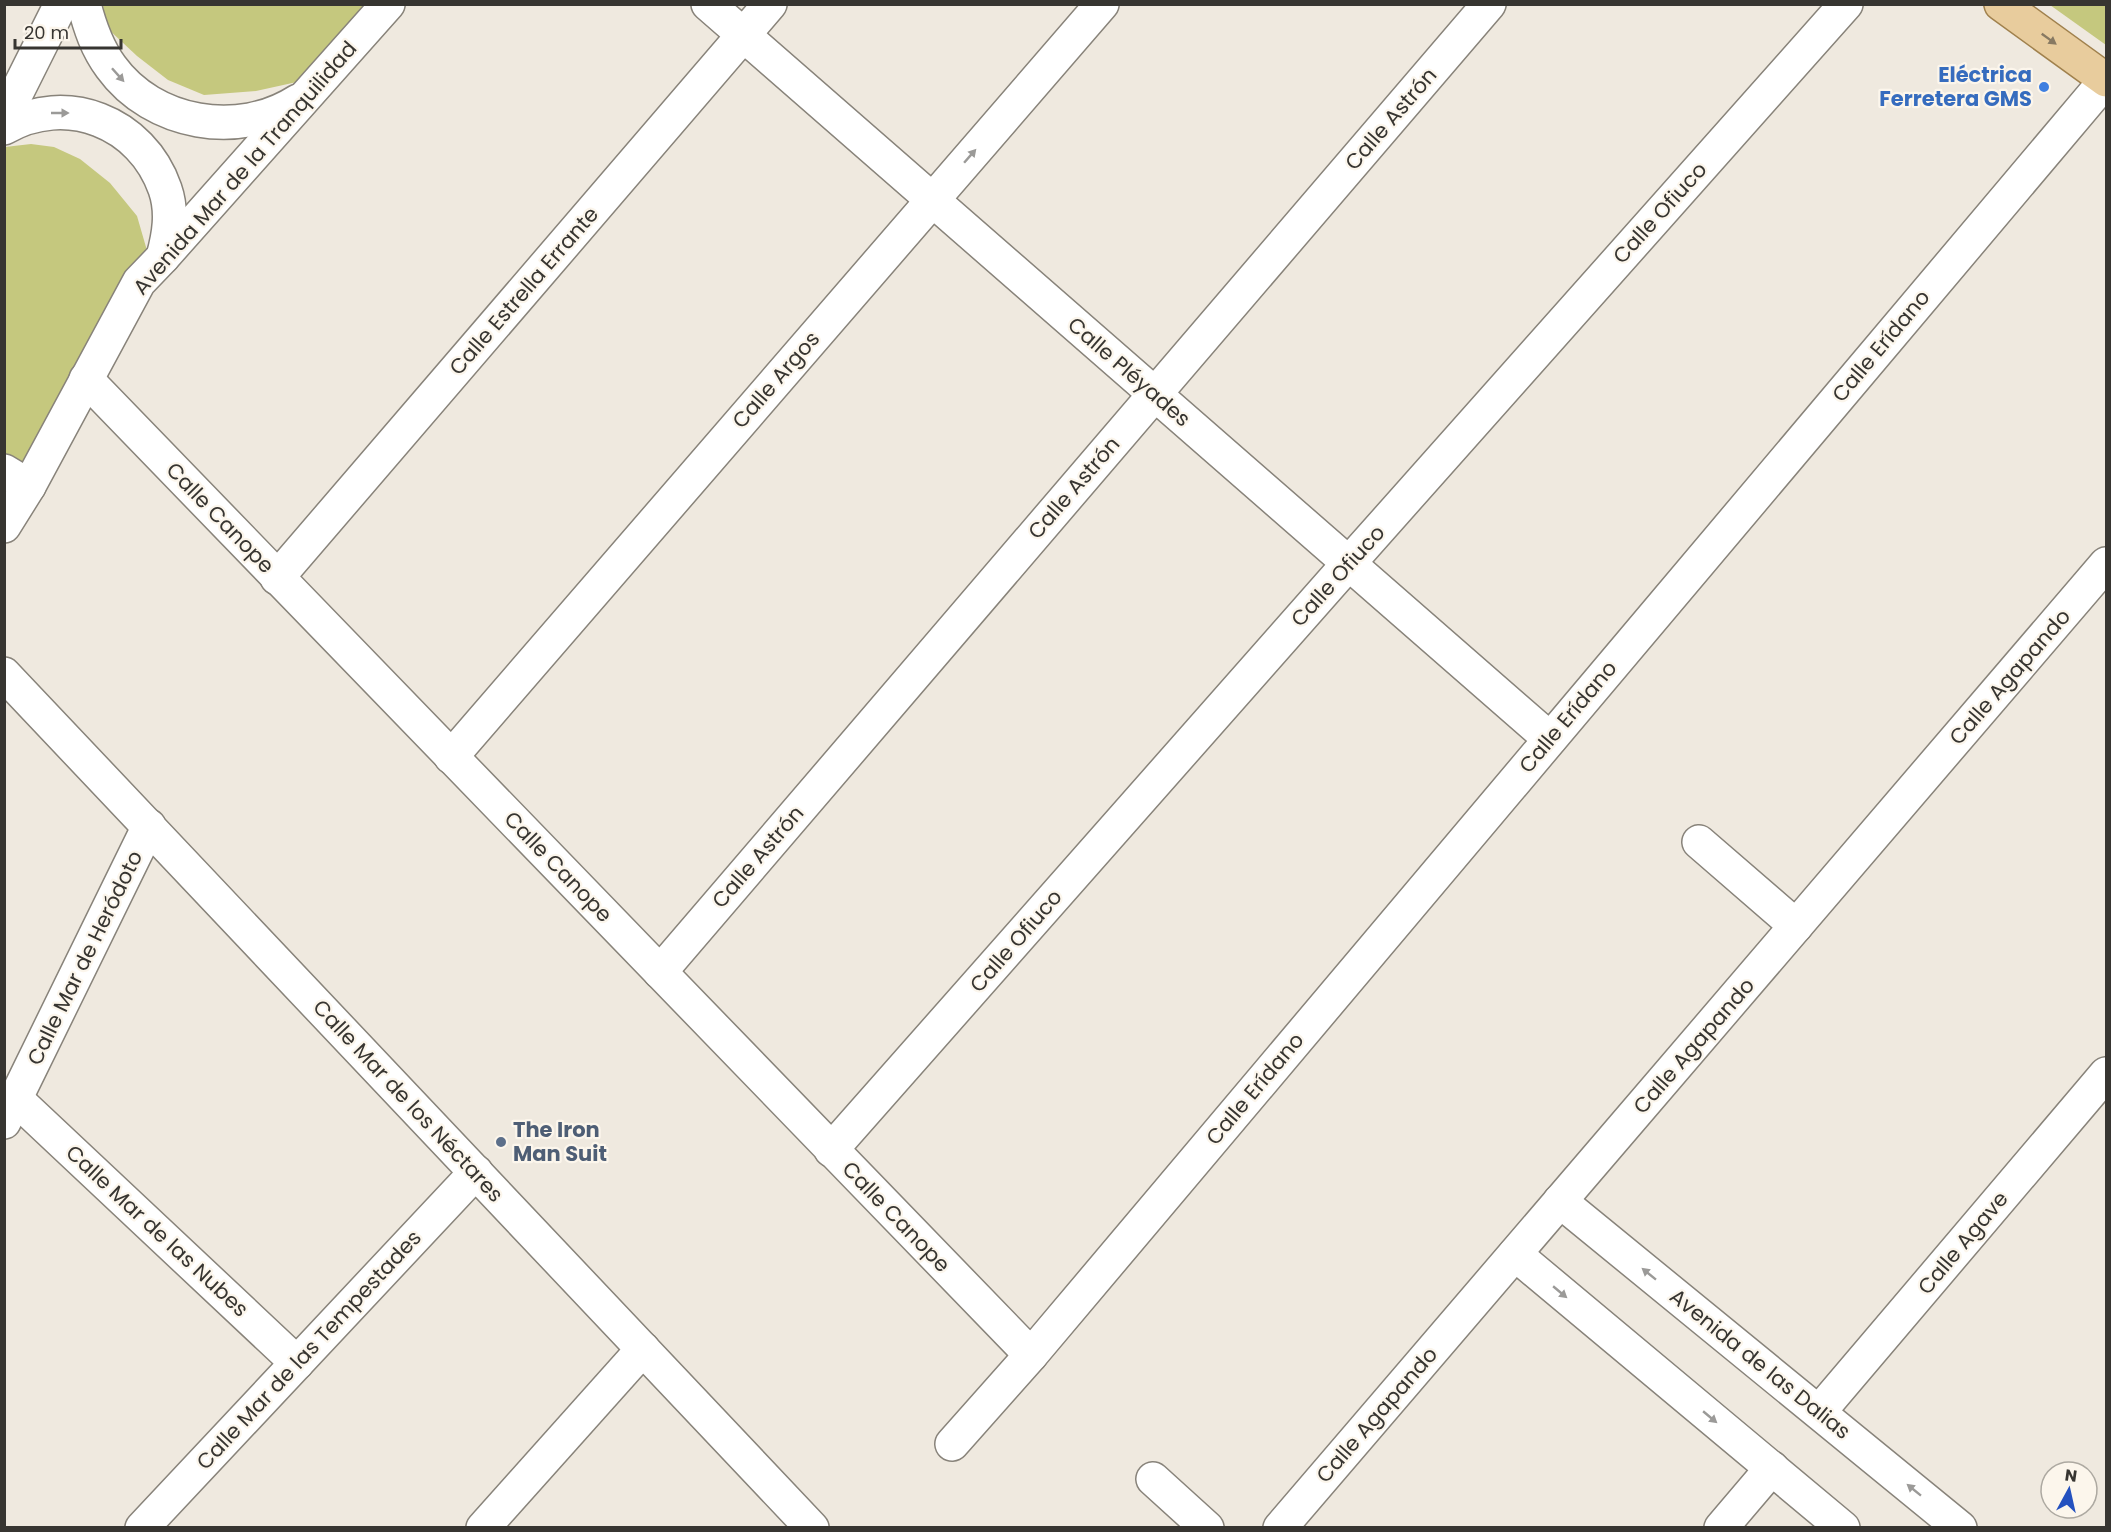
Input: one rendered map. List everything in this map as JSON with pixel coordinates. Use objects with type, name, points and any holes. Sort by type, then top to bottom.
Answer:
[{"type":"main road","points":[[2001,4],[2106,80]]},
{"type":"street","points":[[4,118],[61,4]]},
{"type":"street","points":[[84,4],[90,28],[100,50],[113,69],[129,87],[171,113],[211,122],[244,121],[267,116],[290,106],[310,93]]},
{"type":"street","name":"Avenida Mar de la Tranquilidad","points":[[4,526],[17,478],[86,379],[139,282],[388,4]]},
{"type":"street","name":"Calle Pléyades","points":[[708,4],[1550,739]]},
{"type":"street","name":"Calle Estrella Errante","points":[[277,578],[770,4]]},
{"type":"street","name":"Calle Argos","points":[[451,757],[1101,4]]},
{"type":"street","name":"Calle Astrón","points":[[660,972],[1489,4]]},
{"type":"street","name":"Calle Ofiuco","points":[[831,1150],[1846,4]]},
{"type":"street","name":"Calle Erídano","points":[[952,1444],[1031,1355],[2106,80]]},
{"type":"street","points":[[4,128],[17,121],[40,114],[64,112],[87,115],[129,136],[145,152],[166,191],[169,236],[163,257]]},
{"type":"street","name":"Calle Canope","points":[[86,379],[1031,1355]]},
{"type":"street","name":"Calle Agapando","points":[[1280,1527],[2106,564]]},
{"type":"street","name":"Calle Mar de los Néctares","points":[[4,674],[812,1527]]},
{"type":"street","name":"Calle Mar de Heródoto","points":[[10,1111],[149,826]]},
{"type":"street","points":[[1699,842],[1796,926]]},
{"type":"street","name":"Calle Agave","points":[[1819,1412],[2106,1074]]},
{"type":"street","name":"Calle Mar de las Nubes","points":[[10,1111],[297,1363]]},
{"type":"street","name":"Calle Mar de las Tempestades","points":[[142,1527],[476,1172]]},
{"type":"street","name":"Avenida de las Dalias","points":[[1560,1201],[1959,1527]]},
{"type":"street","points":[[1515,1254],[1843,1527]]},
{"type":"street","points":[[483,1527],[643,1349]]},
{"type":"street","points":[[1721,1527],[1772,1468]]},
{"type":"street","points":[[1153,1479],[1207,1527]]},
{"type":"green space","points":[[103,5],[374,5],[306,80],[256,91],[204,95],[168,80],[137,56],[106,27]]},
{"type":"green space","points":[[2050,5],[2106,5],[2106,45]]},
{"type":"green space","points":[[31,144],[54,147],[80,159],[110,183],[137,216],[148,254],[24,469],[5,457],[5,147]]},
{"type":"place","name":"Eléctrica Ferretera GMS","points":[[2044,87]]},
{"type":"place","name":"The Iron Man Suit","points":[[501,1142]]}]
